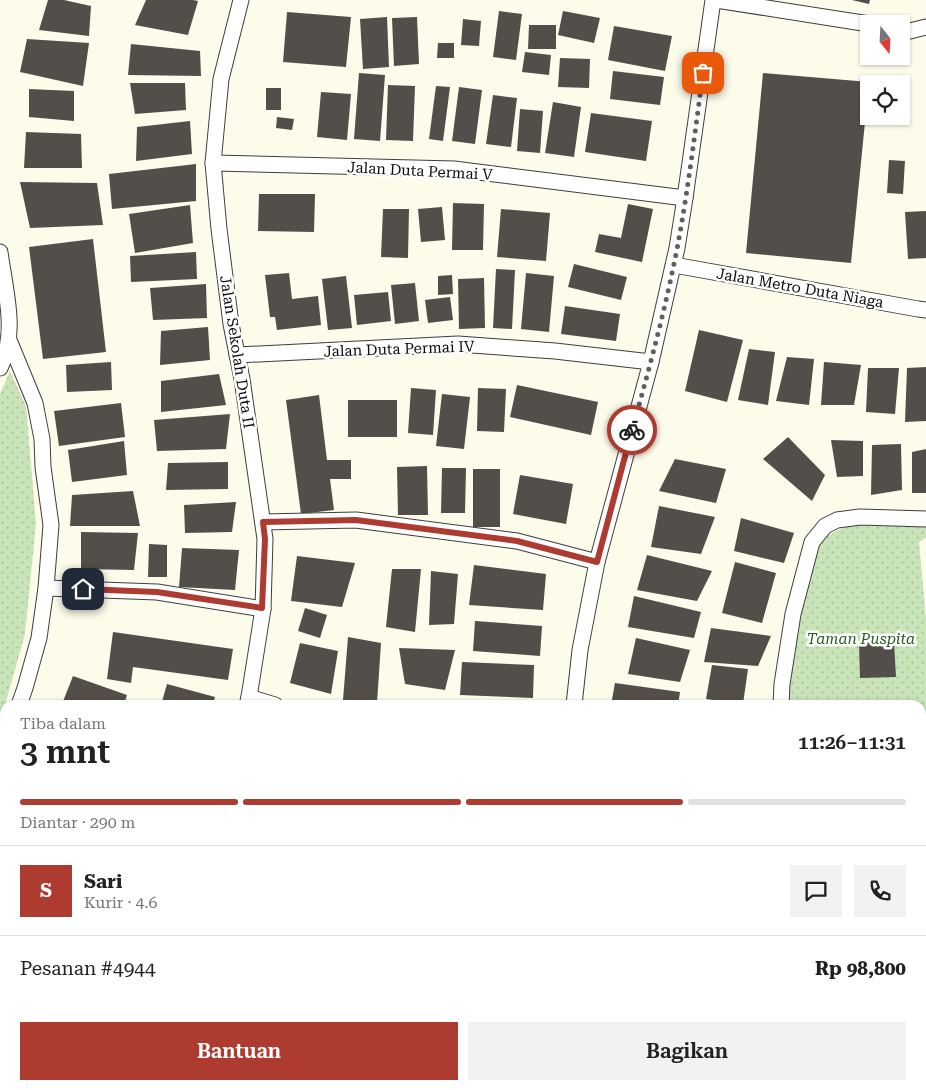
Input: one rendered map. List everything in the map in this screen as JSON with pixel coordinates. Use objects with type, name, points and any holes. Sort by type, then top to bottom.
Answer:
[{"type":"street","name":"Jalan Sekolah Duta II","points":[[241,0],[220,79],[213,163],[218,229],[231,324],[265,539],[262,608],[248,700]]},
{"type":"street","points":[[575,700],[580,650],[597,562],[674,264],[686,198],[715,0],[860,23]]},
{"type":"street","points":[[910,31],[926,27]]},
{"type":"street","name":"Jalan Duta Permai V","points":[[213,163],[454,169],[686,198]]},
{"type":"street","points":[[0,252],[10,318],[10,340],[0,368]]},
{"type":"street","name":"Jalan Metro Duta Niaga","points":[[674,264],[926,310]]},
{"type":"street","points":[[10,340],[35,403],[42,439],[42,467],[51,525],[46,588],[39,638],[21,700]]},
{"type":"street","name":"Jalan Duta Permai IV","points":[[237,355],[458,344],[554,351],[650,362]]},
{"type":"street","points":[[781,700],[793,614],[812,542],[825,526],[837,520],[860,517],[926,519]]},
{"type":"street","points":[[263,522],[356,520],[517,541],[597,562]]},
{"type":"street","points":[[46,588],[157,592],[262,608]]},
{"type":"green space","points":[[10,371],[26,406],[36,524],[25,634],[6,700],[0,700],[0,394]]},
{"type":"green space","name":"Taman Puspita","points":[[860,519],[926,520],[926,538],[919,542],[926,618],[926,700],[784,700],[813,543]]},
{"type":"building","points":[[48,0],[64,0],[91,6],[89,36],[39,30]]},
{"type":"building","points":[[146,0],[198,1],[188,35],[135,25]]},
{"type":"building","points":[[852,0],[870,0],[869,4]]},
{"type":"building","points":[[499,11],[522,14],[516,60],[493,57]]},
{"type":"building","points":[[563,11],[600,18],[594,43],[558,35]]},
{"type":"building","points":[[287,12],[351,17],[346,67],[283,62]]},
{"type":"building","points":[[387,17],[389,67],[363,69],[360,19]]},
{"type":"building","points":[[417,17],[419,64],[394,66],[392,18]]},
{"type":"building","points":[[463,19],[481,21],[479,46],[461,45]]},
{"type":"building","points":[[529,25],[556,25],[556,49],[528,49]]},
{"type":"building","points":[[614,26],[672,36],[665,71],[608,60]]},
{"type":"building","points":[[27,39],[89,43],[83,86],[20,72]]},
{"type":"building","points":[[438,43],[454,43],[454,58],[437,58]]},
{"type":"building","points":[[131,44],[200,51],[201,76],[128,75]]},
{"type":"building","points":[[525,52],[551,55],[549,75],[522,72]]},
{"type":"building","points":[[560,58],[590,59],[589,88],[558,87]]},
{"type":"building","points":[[613,71],[664,77],[660,105],[610,99]]},
{"type":"building","points":[[359,73],[385,75],[380,141],[354,139]]},
{"type":"building","points":[[763,73],[860,81],[860,125],[865,125],[851,263],[746,253]]},
{"type":"building","points":[[130,83],[185,83],[186,110],[135,114]]},
{"type":"building","points":[[388,85],[415,86],[413,141],[386,140]]},
{"type":"building","points":[[436,86],[450,87],[443,141],[429,139]]},
{"type":"building","points":[[459,87],[482,90],[475,144],[452,141]]},
{"type":"building","points":[[266,88],[281,88],[281,110],[266,110]]},
{"type":"building","points":[[29,89],[74,91],[74,121],[29,117]]},
{"type":"building","points":[[321,92],[351,94],[347,140],[317,137]]},
{"type":"building","points":[[493,95],[517,98],[511,147],[486,144]]},
{"type":"building","points":[[553,102],[581,107],[574,157],[545,153]]},
{"type":"building","points":[[520,109],[543,111],[540,153],[517,151]]},
{"type":"building","points":[[591,113],[652,121],[646,161],[585,152]]},
{"type":"building","points":[[277,117],[294,119],[292,130],[276,128]]},
{"type":"building","points":[[190,121],[192,154],[136,161],[137,127]]},
{"type":"building","points":[[26,132],[81,134],[82,168],[24,168]]},
{"type":"building","points":[[889,160],[905,161],[903,194],[887,193]]},
{"type":"building","points":[[196,164],[196,201],[112,209],[109,174]]},
{"type":"building","points":[[20,182],[97,183],[103,225],[30,228]]},
{"type":"building","points":[[259,194],[315,194],[314,232],[258,231]]},
{"type":"building","points":[[453,203],[484,204],[483,250],[452,250]]},
{"type":"building","points":[[628,204],[653,209],[642,262],[595,252],[599,234],[621,238]]},
{"type":"building","points":[[190,205],[193,243],[135,253],[129,214]]},
{"type":"building","points":[[442,207],[445,240],[421,242],[418,209]]},
{"type":"building","points":[[383,209],[409,209],[408,258],[381,257]]},
{"type":"building","points":[[501,209],[550,213],[546,261],[497,257]]},
{"type":"building","points":[[926,211],[926,258],[908,259],[905,212]]},
{"type":"building","points":[[93,239],[106,352],[43,359],[29,247]]},
{"type":"building","points":[[196,252],[197,279],[131,282],[130,256]]},
{"type":"building","points":[[574,264],[627,277],[621,300],[568,287]]},
{"type":"building","points":[[496,269],[515,270],[512,329],[493,328]]},
{"type":"building","points":[[289,273],[292,299],[318,296],[321,325],[277,330],[275,317],[270,317],[265,275]]},
{"type":"building","points":[[526,273],[554,276],[549,332],[521,329]]},
{"type":"building","points":[[452,275],[453,294],[438,295],[438,276]]},
{"type":"building","points":[[346,276],[352,328],[328,330],[322,279]]},
{"type":"building","points":[[484,278],[485,328],[459,329],[458,279]]},
{"type":"building","points":[[415,283],[419,321],[395,324],[391,285]]},
{"type":"building","points":[[206,284],[207,318],[153,320],[150,288]]},
{"type":"building","points":[[388,292],[391,321],[357,325],[354,295]]},
{"type":"building","points":[[450,297],[453,320],[428,323],[425,300]]},
{"type":"building","points":[[565,306],[620,314],[616,341],[561,334]]},
{"type":"building","points":[[208,327],[210,360],[160,365],[161,331]]},
{"type":"building","points":[[699,330],[743,340],[727,402],[685,391]]},
{"type":"building","points":[[749,349],[775,352],[768,405],[738,400]]},
{"type":"building","points":[[787,357],[814,359],[809,405],[776,401]]},
{"type":"building","points":[[111,362],[112,390],[67,392],[66,365]]},
{"type":"building","points":[[824,362],[861,365],[854,405],[821,405]]},
{"type":"building","points":[[926,367],[926,421],[905,422],[907,368]]},
{"type":"building","points":[[868,368],[899,368],[895,414],[866,412]]},
{"type":"building","points":[[219,374],[226,405],[161,412],[161,381]]},
{"type":"building","points":[[517,385],[598,402],[591,435],[510,417]]},
{"type":"building","points":[[411,388],[436,390],[433,435],[408,433]]},
{"type":"building","points":[[478,388],[506,389],[504,432],[477,431]]},
{"type":"building","points":[[442,394],[470,397],[464,449],[436,446]]},
{"type":"building","points":[[319,395],[327,460],[351,460],[351,479],[330,479],[334,510],[301,514],[286,400]]},
{"type":"building","points":[[348,400],[397,400],[397,437],[348,437]]},
{"type":"building","points":[[121,403],[125,437],[59,446],[54,411]]},
{"type":"building","points":[[230,414],[226,449],[157,451],[154,420]]},
{"type":"building","points":[[788,437],[825,475],[812,501],[763,459]]},
{"type":"building","points":[[831,440],[863,441],[863,476],[837,477]]},
{"type":"building","points":[[124,441],[127,475],[72,482],[68,450]]},
{"type":"building","points":[[901,444],[902,490],[871,495],[872,445]]},
{"type":"building","points":[[926,449],[926,493],[912,493],[912,452]]},
{"type":"building","points":[[675,459],[726,469],[716,503],[659,491]]},
{"type":"building","points":[[228,462],[228,489],[166,490],[168,463]]},
{"type":"building","points":[[427,466],[428,515],[398,515],[397,467]]},
{"type":"building","points":[[442,468],[466,468],[465,513],[441,513]]},
{"type":"building","points":[[473,469],[500,469],[500,527],[473,527]]},
{"type":"building","points":[[520,475],[573,484],[566,524],[513,514]]},
{"type":"building","points":[[133,491],[140,526],[70,526],[72,495]]},
{"type":"building","points":[[236,502],[232,532],[185,533],[184,505]]},
{"type":"building","points":[[659,506],[715,517],[701,554],[651,547]]},
{"type":"building","points":[[741,518],[794,533],[784,563],[734,551]]},
{"type":"building","points":[[81,532],[138,533],[134,570],[81,569]]},
{"type":"building","points":[[149,544],[167,545],[167,577],[148,577]]},
{"type":"building","points":[[182,548],[239,550],[235,590],[179,587]]},
{"type":"building","points":[[647,555],[712,571],[697,601],[637,590]]},
{"type":"building","points":[[297,556],[355,563],[342,607],[291,601]]},
{"type":"building","points":[[735,562],[776,573],[762,623],[722,613]]},
{"type":"building","points":[[474,565],[546,574],[543,610],[469,605]]},
{"type":"building","points":[[392,569],[421,569],[415,632],[386,627]]},
{"type":"building","points":[[431,571],[458,574],[454,624],[429,625]]},
{"type":"building","points":[[634,596],[701,612],[694,638],[628,627]]},
{"type":"building","points":[[305,608],[327,615],[320,638],[298,631]]},
{"type":"building","points":[[475,621],[542,626],[540,656],[473,651]]},
{"type":"building","points":[[711,628],[771,636],[758,666],[704,662]]},
{"type":"building","points":[[113,632],[233,649],[228,680],[133,667],[131,683],[107,679]]},
{"type":"building","points":[[348,637],[381,643],[377,700],[343,700]]},
{"type":"building","points":[[636,638],[690,650],[680,682],[628,674]]},
{"type":"building","points":[[894,642],[896,677],[860,678],[859,643]]},
{"type":"building","points":[[300,643],[338,651],[331,694],[290,683]]},
{"type":"building","points":[[399,648],[455,650],[445,690],[405,684]]},
{"type":"building","points":[[462,662],[534,665],[533,698],[460,695]]},
{"type":"building","points":[[712,665],[748,669],[744,700],[706,699]]},
{"type":"building","points":[[73,676],[127,695],[126,700],[64,700]]},
{"type":"building","points":[[615,683],[680,692],[679,700],[612,700]]},
{"type":"building","points":[[167,684],[215,697],[214,700],[162,700]]},
{"type":"way so far","points":[[632,430],[677,248],[686,198],[703,73]]},
{"type":"route","points":[[83,589],[157,592],[262,608],[265,539],[263,522],[356,520],[517,541],[597,562],[632,430]]}]
